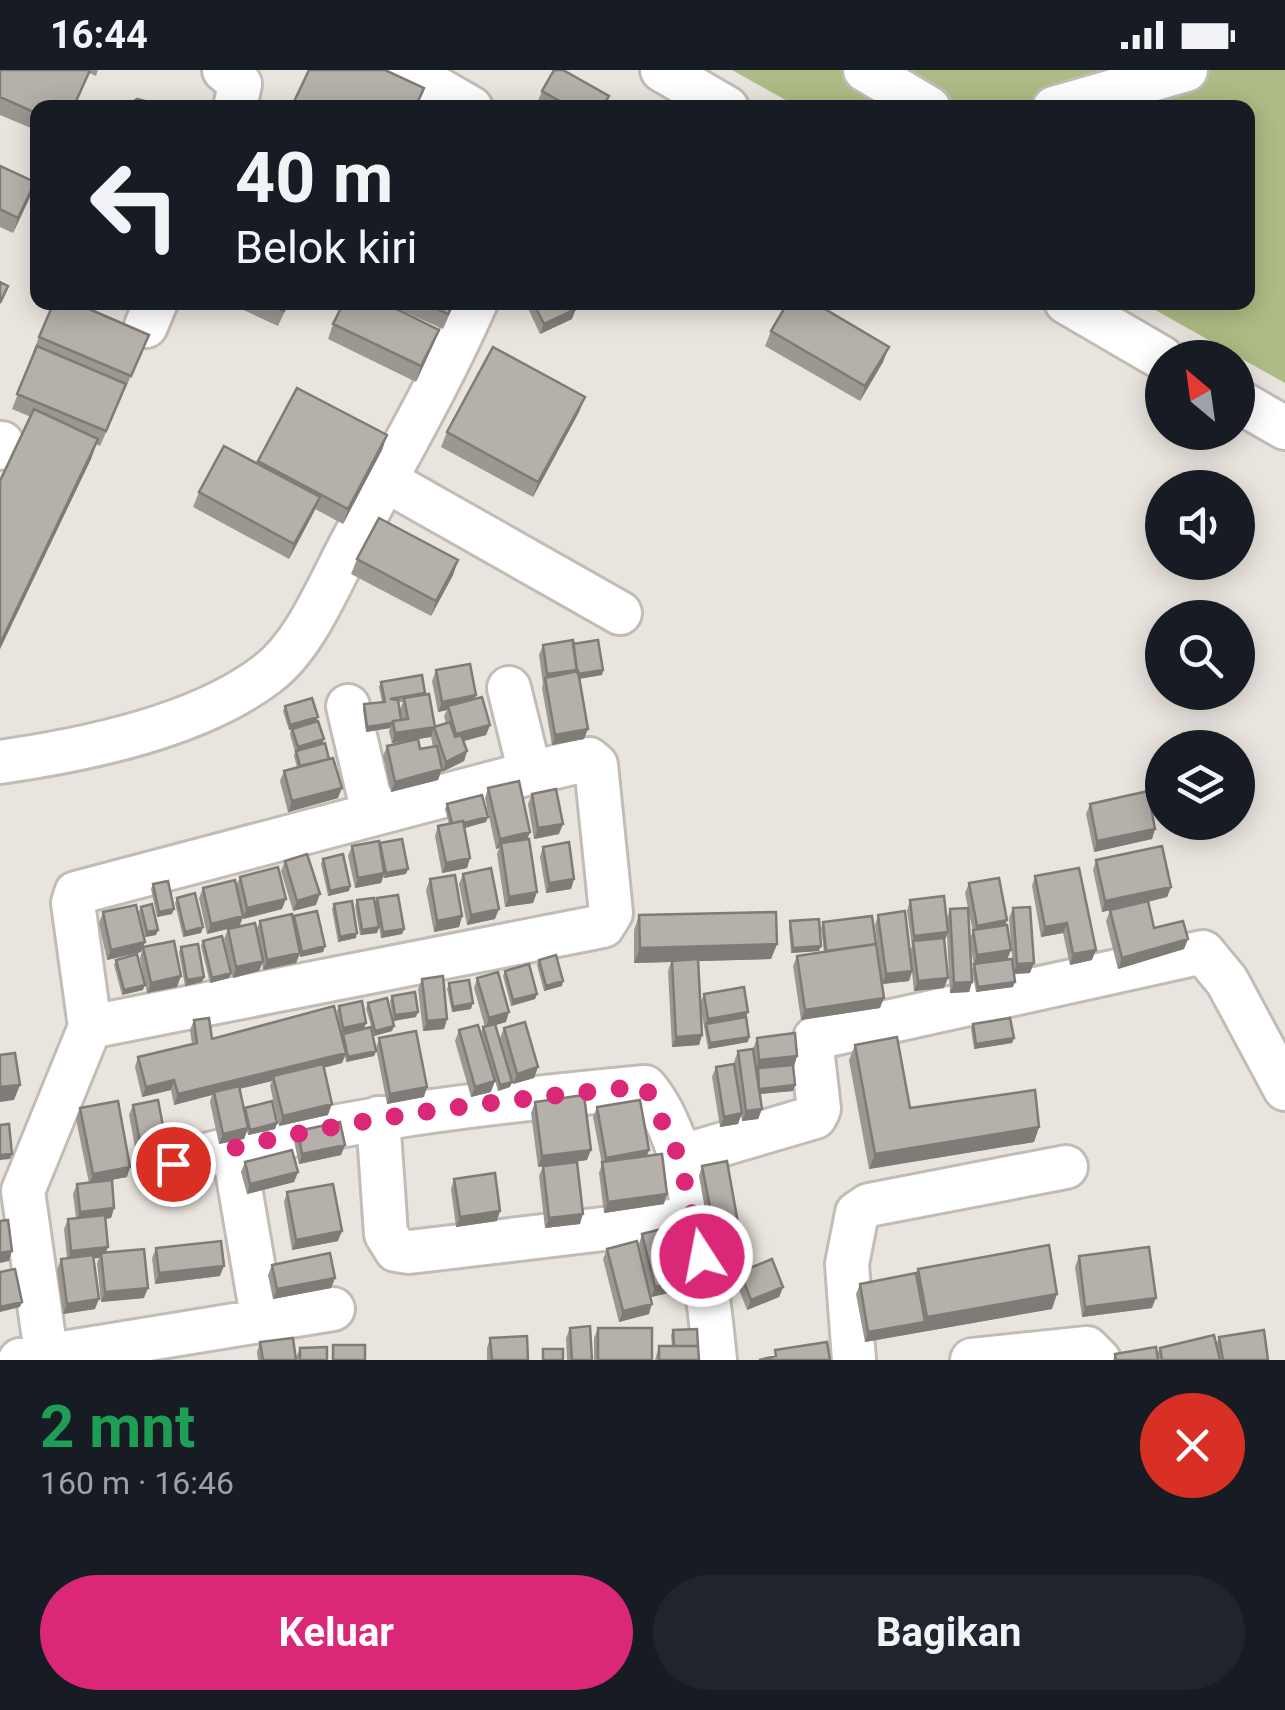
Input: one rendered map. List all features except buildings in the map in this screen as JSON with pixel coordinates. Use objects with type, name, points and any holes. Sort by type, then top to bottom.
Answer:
[{"type":"street","points":[[224,70],[240,84],[237,100]]},
{"type":"street","points":[[405,70],[457,100]]},
{"type":"street","points":[[662,70],[713,100]]},
{"type":"street","points":[[865,70],[916,100]]},
{"type":"street","points":[[1082,100],[1186,70]]},
{"type":"street","points":[[0,762],[154,728],[213,708],[270,672],[290,649],[328,586],[472,310]]},
{"type":"street","points":[[1080,310],[1145,348]]},
{"type":"street","points":[[1255,411],[1285,428]]},
{"type":"street","points":[[385,480],[620,613]]},
{"type":"street","points":[[510,688],[530,773]]},
{"type":"street","points":[[348,706],[373,813]]},
{"type":"street","points":[[90,1028],[604,926],[611,913],[596,765],[589,759],[530,773],[76,893],[73,903],[90,1028],[11,1192],[33,1356],[211,1345],[263,1322],[333,1309]]},
{"type":"street","points":[[679,1157],[816,1117],[820,1109],[812,1048],[815,1038],[1203,952],[1228,980],[1285,1089]]},
{"type":"street","points":[[173,1164],[234,1147],[446,1106],[645,1086],[679,1157],[696,1218],[715,1360]]},
{"type":"street","points":[[378,1118],[386,1234],[396,1250],[409,1252],[696,1218]]},
{"type":"street","points":[[234,1147],[263,1322]]},
{"type":"street","points":[[854,1360],[848,1264],[857,1213],[869,1205],[1066,1167]]},
{"type":"street","points":[[972,1360],[1067,1348],[1088,1348],[1098,1360]]},
{"type":"green space","points":[[732,70],[1285,70],[1285,383],[1255,366],[1255,340],[1209,340],[1155,310],[1255,310],[1255,100],[786,100]]},
{"type":"route","points":[[173,1164],[288,1134],[446,1106],[645,1086],[679,1157],[702,1256]]}]
